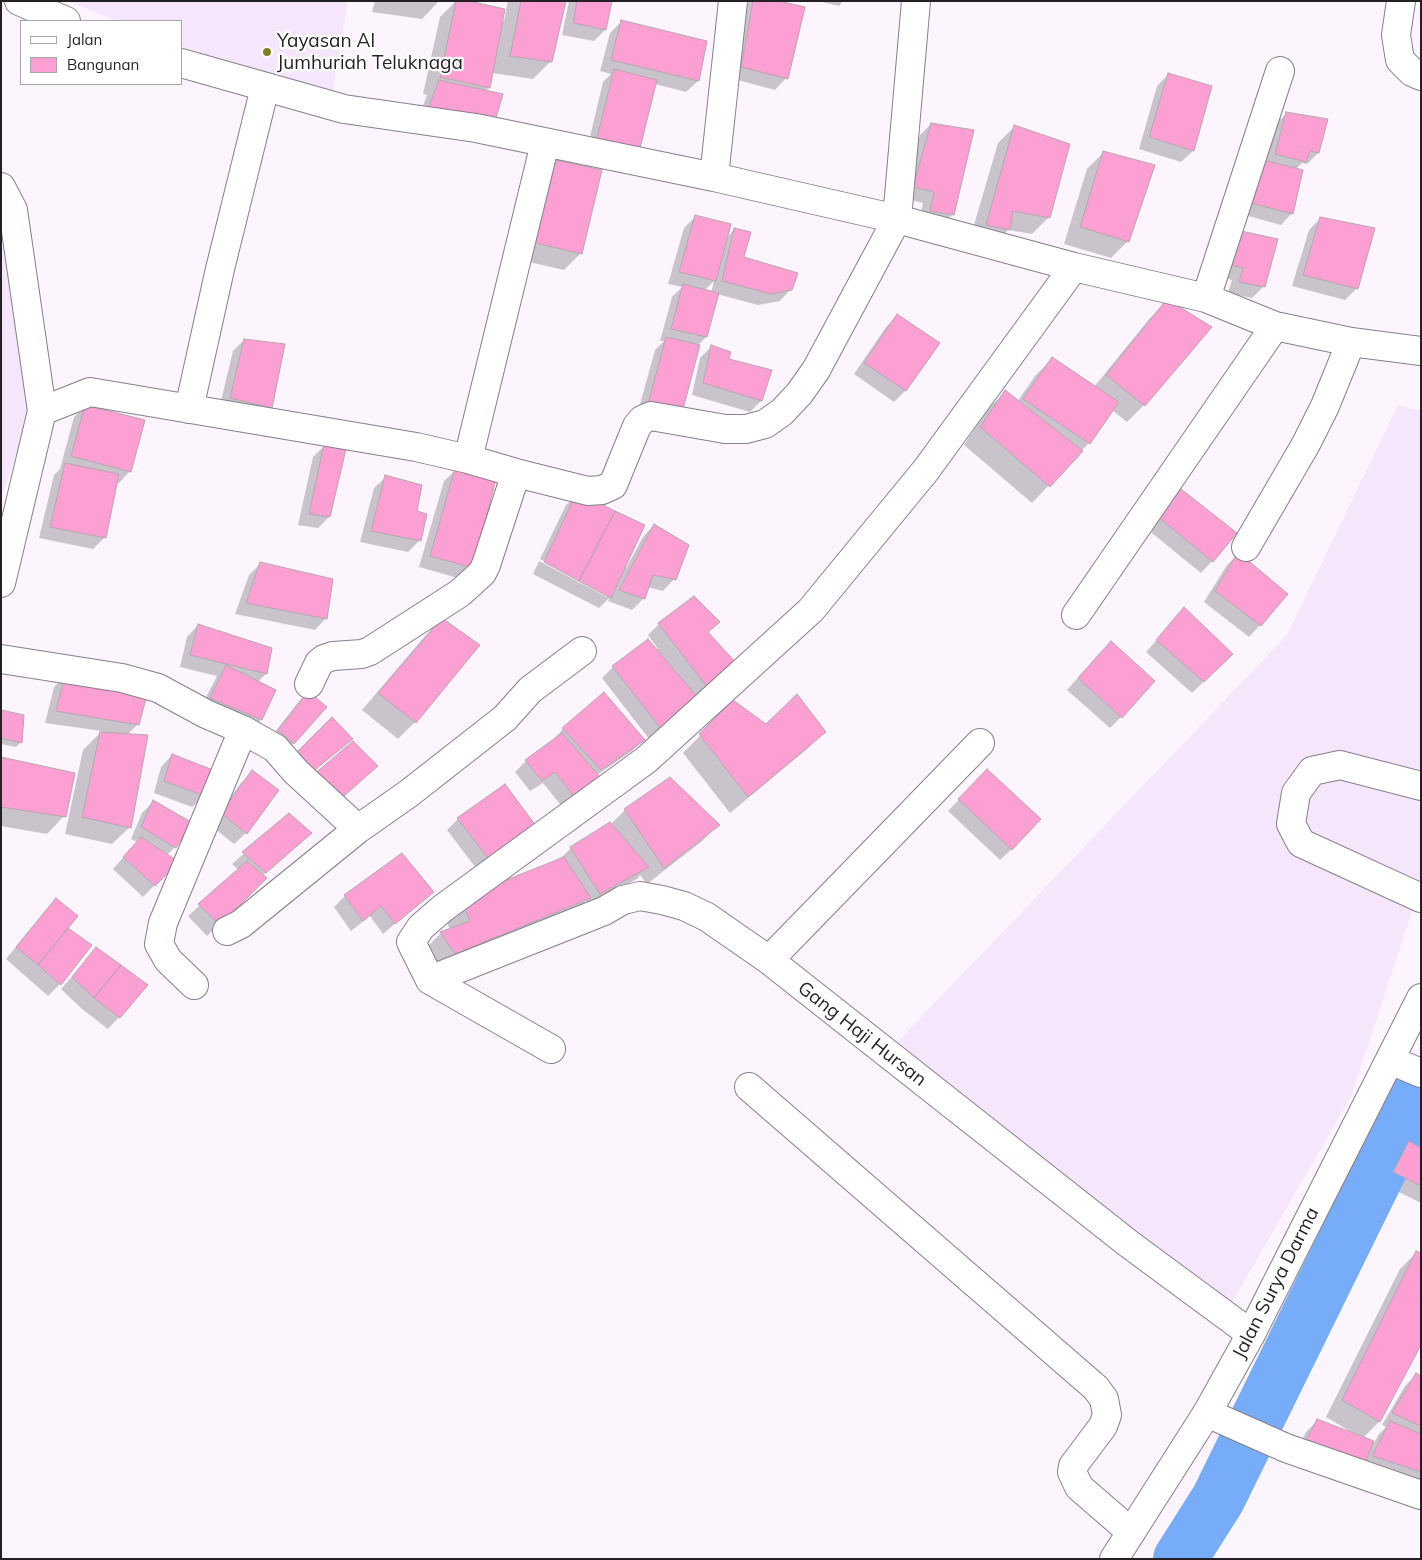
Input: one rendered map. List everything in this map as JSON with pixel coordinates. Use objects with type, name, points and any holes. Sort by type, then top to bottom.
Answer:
[{"type":"street","points":[[19,1],[64,20]]},
{"type":"street","points":[[714,177],[733,1]]},
{"type":"street","points":[[42,411],[90,392],[416,447],[588,490],[602,490],[613,485],[637,426],[642,420],[651,416],[725,429],[746,429],[765,424],[782,412],[799,394],[816,370],[897,219],[916,1]]},
{"type":"street","points":[[1400,1],[1396,35],[1400,60],[1412,72],[1421,76]]},
{"type":"street","points":[[182,63],[344,109],[476,128],[714,177],[897,219],[1074,268],[1206,298],[1275,326],[1351,342],[1421,351]]},
{"type":"street","points":[[1206,298],[1280,71]]},
{"type":"street","points":[[189,409],[220,269],[265,87]]},
{"type":"street","points":[[468,459],[545,143]]},
{"type":"street","points":[[1,187],[13,210],[42,411],[1,584]]},
{"type":"street","points":[[551,1049],[430,980],[411,942],[421,927],[443,908],[646,760],[811,610],[926,470],[1074,268]]},
{"type":"street","points":[[1076,615],[1275,326]]},
{"type":"street","points":[[1246,547],[1306,444],[1325,406],[1351,342]]},
{"type":"street","points":[[309,684],[318,664],[324,659],[333,656],[362,654],[370,651],[460,593],[476,579],[486,565],[516,473]]},
{"type":"street","points":[[227,932],[240,924],[358,829],[408,794],[505,718],[530,690],[582,651]]},
{"type":"street","points":[[1,659],[122,678],[158,688],[275,748],[296,772],[358,829]]},
{"type":"street","points":[[194,985],[168,960],[159,944],[163,922],[243,730]]},
{"type":"street","points":[[769,960],[980,743]]},
{"type":"street","points":[[1421,786],[1340,765],[1312,771],[1296,793],[1291,824],[1301,843],[1421,898]]},
{"type":"street","name":"Gang Haji Hursan","points":[[430,980],[604,912],[623,900],[640,896],[684,906],[707,917],[769,960],[1129,1244],[1251,1334]]},
{"type":"street","name":"Jalan Surya Darma","points":[[1114,1559],[1207,1413],[1407,1067],[1421,998]]},
{"type":"street","points":[[748,1087],[1096,1388],[1104,1399],[1107,1415],[1103,1426],[1073,1466],[1072,1472],[1079,1487],[1131,1532]]},
{"type":"street","points":[[1207,1413],[1286,1448],[1421,1495]]},
{"type":"shaded area","name":"Yayasan Al Jumhuriah Teluknaga","points":[[68,1],[348,1],[332,96],[182,46],[182,20],[115,20]]},
{"type":"shaded area","points":[[1,239],[33,403],[1,499]]},
{"type":"shaded area","points":[[1398,405],[1421,411],[1421,884],[1351,1097],[1220,1323],[882,1058],[1287,635]]},
{"type":"building","points":[[456,1],[469,1],[505,9],[490,88],[440,77]]},
{"type":"building","points":[[521,1],[566,1],[552,62],[510,56]]},
{"type":"building","points":[[577,1],[612,1],[606,30],[573,23]]},
{"type":"building","points":[[753,1],[779,1],[805,7],[788,79],[741,67]]},
{"type":"building","points":[[621,20],[707,41],[699,81],[611,60]]},
{"type":"building","points":[[614,69],[657,80],[638,156],[595,146]]},
{"type":"building","points":[[1168,73],[1212,86],[1194,151],[1149,137]]},
{"type":"building","points":[[439,80],[503,94],[494,125],[427,112]]},
{"type":"building","points":[[1286,112],[1328,119],[1319,153],[1310,151],[1306,162],[1275,154]]},
{"type":"building","points":[[931,123],[974,130],[954,215],[930,211],[934,192],[913,187]]},
{"type":"building","points":[[1014,125],[1070,144],[1050,218],[1013,211],[1010,230],[986,225]]},
{"type":"building","points":[[1103,151],[1155,165],[1129,242],[1080,227]]},
{"type":"building","points":[[551,159],[602,170],[582,254],[532,242]]},
{"type":"building","points":[[1264,160],[1303,170],[1293,214],[1251,203]]},
{"type":"building","points":[[695,215],[731,224],[716,281],[679,272]]},
{"type":"building","points":[[1320,217],[1375,228],[1358,289],[1303,275]]},
{"type":"building","points":[[734,228],[751,232],[744,257],[798,273],[792,290],[771,294],[722,281]]},
{"type":"building","points":[[1241,231],[1278,239],[1265,287],[1239,282],[1243,268],[1230,265]]},
{"type":"building","points":[[683,284],[719,293],[707,337],[671,329]]},
{"type":"building","points":[[1167,299],[1212,327],[1145,406],[1106,375]]},
{"type":"building","points":[[897,314],[940,343],[906,391],[864,363]]},
{"type":"building","points":[[666,337],[700,345],[682,413],[648,404]]},
{"type":"building","points":[[244,339],[285,344],[272,408],[230,398]]},
{"type":"building","points":[[711,345],[731,352],[729,359],[772,370],[762,401],[703,383]]},
{"type":"building","points":[[1052,357],[1119,402],[1090,444],[1023,399]]},
{"type":"building","points":[[1005,390],[1083,451],[1050,487],[980,427]]},
{"type":"building","points":[[85,405],[145,420],[131,472],[71,456]]},
{"type":"building","points":[[324,444],[346,449],[330,517],[309,514]]},
{"type":"building","points":[[65,463],[119,474],[106,538],[50,527]]},
{"type":"building","points":[[455,468],[496,479],[473,568],[430,556]]},
{"type":"building","points":[[385,475],[422,485],[417,511],[427,514],[421,541],[371,531]]},
{"type":"building","points":[[1181,489],[1237,533],[1213,562],[1158,517]]},
{"type":"building","points":[[577,492],[615,511],[579,581],[544,562]]},
{"type":"building","points":[[615,511],[645,525],[611,598],[579,581]]},
{"type":"building","points":[[654,524],[689,545],[676,580],[653,575],[645,599],[619,590]]},
{"type":"building","points":[[1238,552],[1288,594],[1261,626],[1215,591]]},
{"type":"building","points":[[260,562],[333,579],[327,619],[246,603]]},
{"type":"building","points":[[694,596],[720,622],[708,632],[738,665],[707,687],[658,623]]},
{"type":"building","points":[[1184,607],[1233,654],[1204,682],[1156,640]]},
{"type":"building","points":[[442,618],[480,645],[416,723],[378,693]]},
{"type":"building","points":[[198,624],[272,648],[267,674],[190,655]]},
{"type":"building","points":[[648,639],[703,704],[665,734],[612,666]]},
{"type":"building","points":[[1111,641],[1155,681],[1122,718],[1078,678]]},
{"type":"building","points":[[226,665],[276,690],[262,720],[210,698]]},
{"type":"building","points":[[65,674],[148,691],[139,725],[56,711]]},
{"type":"building","points":[[308,691],[327,707],[294,744],[278,730]]},
{"type":"building","points":[[604,692],[645,740],[601,770],[562,728]]},
{"type":"building","points":[[797,694],[826,732],[748,797],[699,734],[733,700],[766,724]]},
{"type":"building","points":[[1,710],[24,715],[22,743],[1,738]]},
{"type":"building","points":[[332,717],[353,739],[306,777],[290,759]]},
{"type":"building","points":[[100,732],[148,735],[131,828],[82,817]]},
{"type":"building","points":[[562,733],[606,784],[576,799],[555,772],[542,781],[525,760]]},
{"type":"building","points":[[353,741],[378,766],[336,803],[312,776]]},
{"type":"building","points":[[172,754],[213,770],[205,796],[164,781]]},
{"type":"building","points":[[1,757],[75,773],[66,817],[1,807]]},
{"type":"building","points":[[987,769],[1041,819],[1012,850],[958,799]]},
{"type":"building","points":[[252,770],[279,790],[247,834],[221,813]]},
{"type":"building","points":[[670,777],[720,825],[664,868],[624,809]]},
{"type":"building","points":[[505,784],[542,834],[494,866],[457,818]]},
{"type":"building","points":[[153,800],[191,822],[176,848],[141,827]]},
{"type":"building","points":[[289,813],[312,833],[266,873],[242,852]]},
{"type":"building","points":[[610,822],[649,867],[600,894],[570,847]]},
{"type":"building","points":[[141,837],[179,862],[155,886],[123,857]]},
{"type":"building","points":[[402,853],[434,892],[395,924],[381,906],[363,921],[344,895]]},
{"type":"building","points":[[564,857],[591,898],[455,954],[440,932],[470,921],[461,898]]},
{"type":"building","points":[[247,861],[267,878],[220,925],[198,904]]},
{"type":"building","points":[[56,898],[78,916],[38,965],[16,947]]},
{"type":"building","points":[[68,928],[92,945],[61,985],[38,965]]},
{"type":"building","points":[[96,947],[121,965],[94,998],[72,977]]},
{"type":"building","points":[[121,965],[148,985],[120,1018],[94,998]]},
{"type":"building","points":[[1409,1141],[1421,1148],[1421,1186],[1393,1172]]},
{"type":"building","points":[[1416,1251],[1421,1253],[1421,1345],[1380,1422],[1342,1400]]},
{"type":"building","points":[[1416,1373],[1421,1376],[1421,1426],[1392,1413]]},
{"type":"building","points":[[1317,1419],[1374,1441],[1364,1465],[1303,1447]]},
{"type":"building","points":[[1390,1421],[1421,1434],[1421,1472],[1372,1456]]},
{"type":"waterway","points":[[1180,1559],[1218,1499],[1421,1086]]},
{"type":"place","name":"Yayasan Al Jumhuriah Teluknaga","points":[[267,52]]}]
